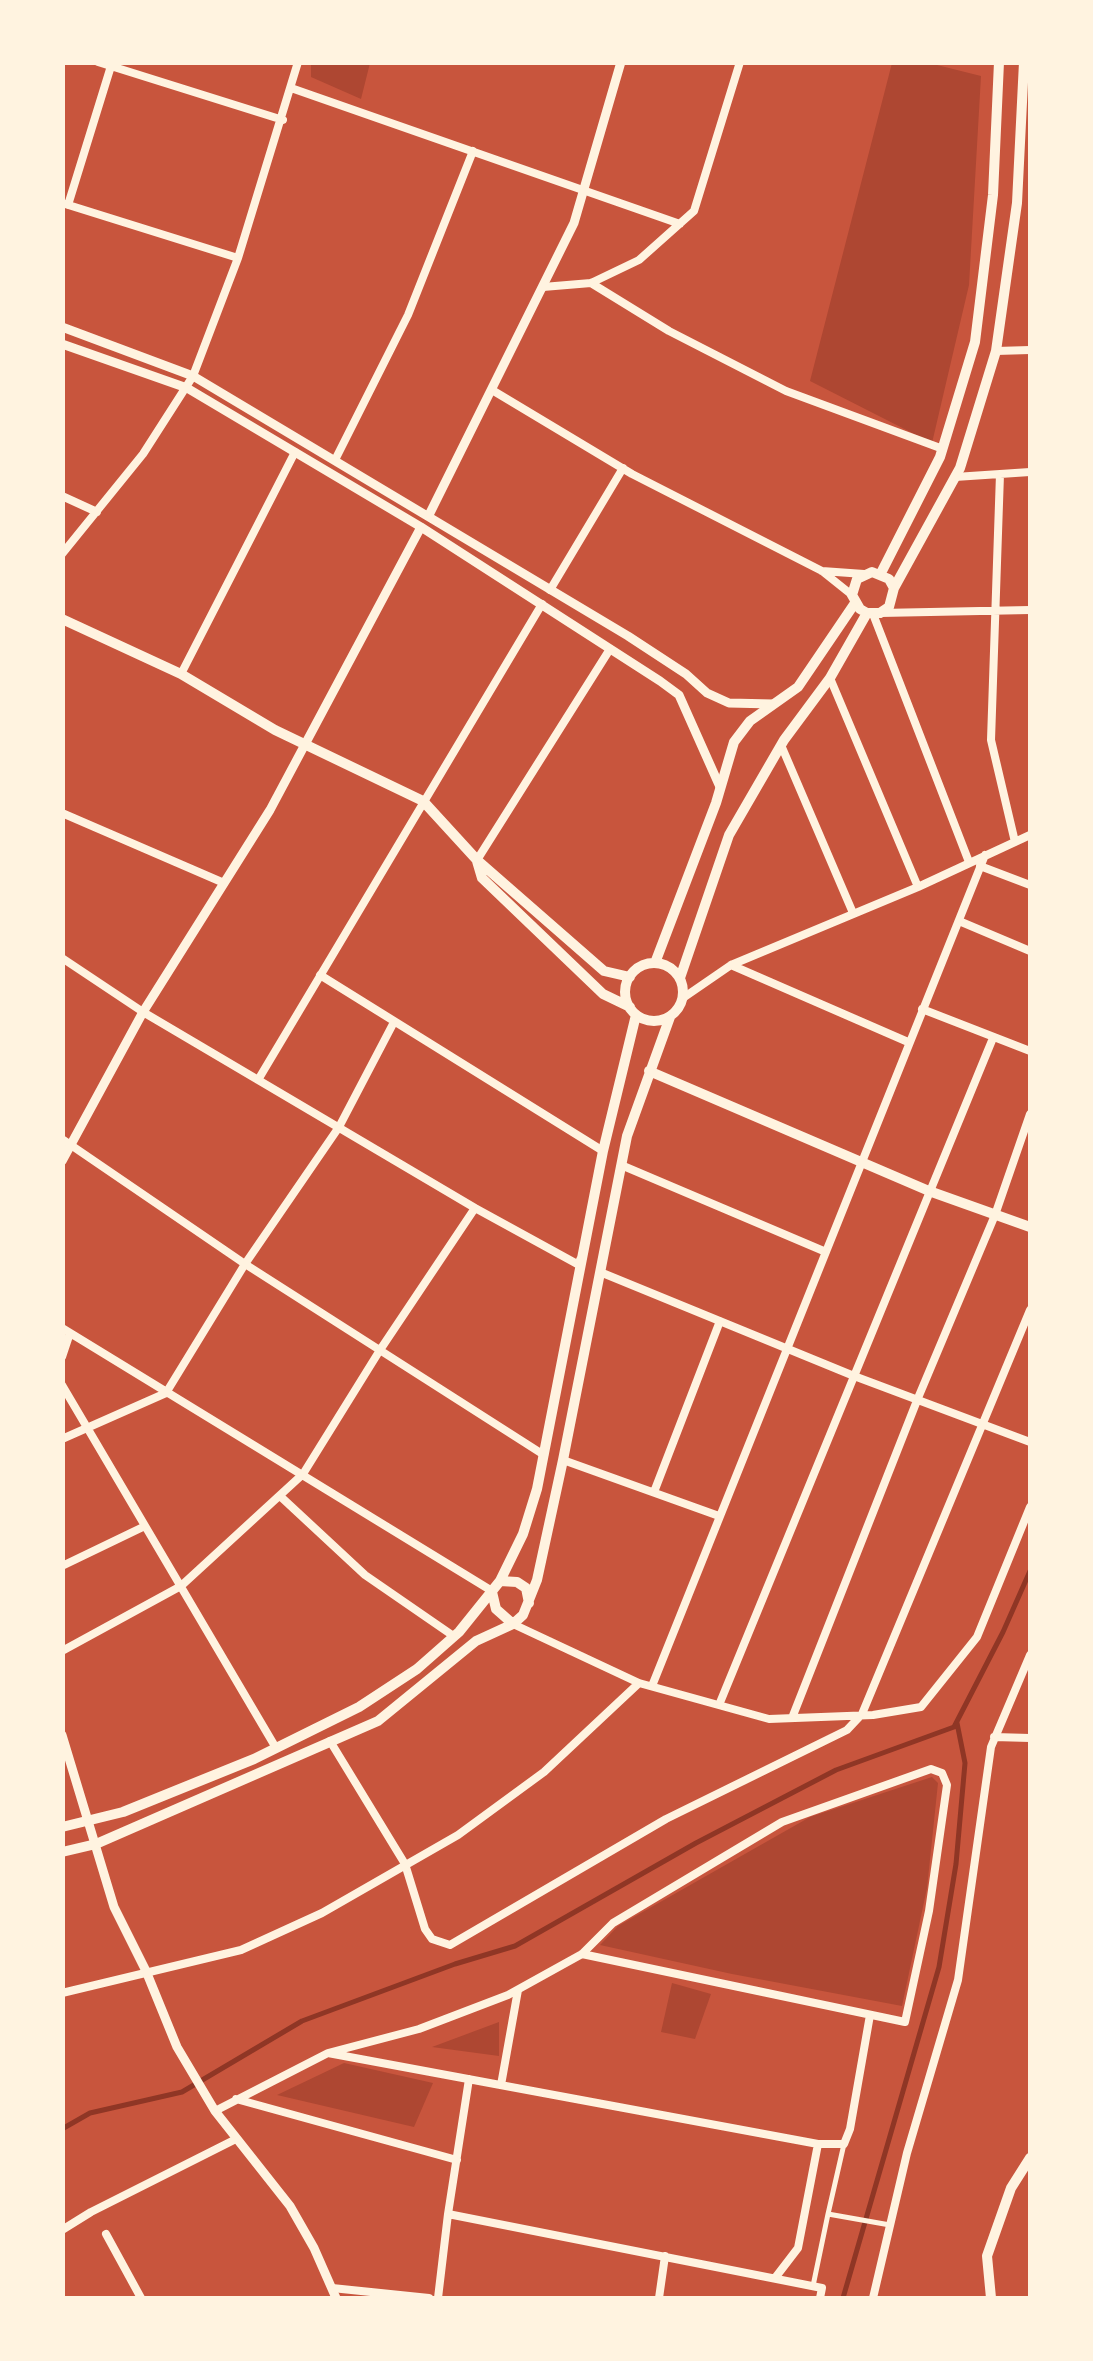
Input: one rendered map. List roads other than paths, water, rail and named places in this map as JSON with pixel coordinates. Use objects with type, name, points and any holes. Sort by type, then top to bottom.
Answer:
[{"type":"main road","points":[[881,573],[943,449],[975,342],[992,195],[998,62]]},
{"type":"main road","points":[[62,1852],[96,1844],[378,1721],[476,1641],[513,1624],[529,1604],[563,1460],[627,1136],[670,1017],[683,998],[680,978],[729,835],[781,745],[874,613],[894,598],[894,588],[960,468],[996,350],[1018,203],[1024,62]]},
{"type":"main road","points":[[655,963],[734,742],[750,720],[798,686],[853,599],[853,586],[864,574],[881,573]]},
{"type":"main road","points":[[881,573],[894,588]]},
{"type":"main road","points":[[853,599],[874,613]]},
{"type":"main road","points":[[62,619],[180,674],[275,730],[423,801],[477,860],[604,971],[630,978]]},
{"type":"main road","points":[[477,860],[482,878],[608,999],[653,1021],[670,1017]]},
{"type":"main road","points":[[513,1624],[491,1600],[523,1534],[538,1490],[633,1011],[626,987],[645,965],[655,963],[670,967],[680,978]]},
{"type":"main road","points":[[650,1071],[928,1191],[1030,1227]]},
{"type":"main road","points":[[62,1828],[123,1812],[276,1748],[359,1707],[417,1669],[459,1632],[496,1586],[517,1582],[526,1588],[529,1604]]},
{"type":"main road","points":[[991,2298],[988,2256],[1011,2188],[1030,2158]]},
{"type":"street","points":[[98,62],[283,120]]},
{"type":"street","points":[[62,554],[143,454],[193,376],[238,258],[298,62]]},
{"type":"street","points":[[429,515],[574,223],[621,62]]},
{"type":"street","points":[[543,287],[590,283],[640,260],[694,211],[740,62]]},
{"type":"street","points":[[111,66],[65,204],[238,258]]},
{"type":"street","points":[[291,88],[680,224]]},
{"type":"street","points":[[335,460],[408,314],[473,151]]},
{"type":"street","points":[[1018,203],[1030,205]]},
{"type":"street","points":[[590,283],[669,331],[786,390],[943,449]]},
{"type":"street","points":[[62,327],[193,376],[429,515],[686,674],[707,693],[729,703],[777,703]]},
{"type":"street","points":[[62,344],[187,388],[420,527],[610,648],[679,695],[720,787]]},
{"type":"street","points":[[996,350],[1030,350]]},
{"type":"street","points":[[492,390],[623,468],[822,572],[853,599]]},
{"type":"street","points":[[180,674],[295,452]]},
{"type":"street","points":[[550,590],[623,468]]},
{"type":"street","points":[[954,477],[1030,472]]},
{"type":"street","points":[[1000,474],[991,740],[1015,842]]},
{"type":"street","points":[[62,496],[97,512]]},
{"type":"street","points":[[62,1160],[67,1142],[143,1012],[270,810],[420,527]]},
{"type":"street","points":[[822,572],[864,574]]},
{"type":"street","points":[[258,1080],[542,604]]},
{"type":"street","points":[[969,862],[874,613],[1030,610]]},
{"type":"street","points":[[477,860],[610,648]]},
{"type":"street","points":[[830,678],[918,887]]},
{"type":"street","points":[[781,745],[852,913]]},
{"type":"street","points":[[62,813],[224,883]]},
{"type":"street","points":[[683,998],[731,965],[918,887],[1030,835]]},
{"type":"street","points":[[652,1686],[984,855]]},
{"type":"street","points":[[980,866],[1030,884]]},
{"type":"street","points":[[959,920],[1030,951]]},
{"type":"street","points":[[62,958],[143,1012],[578,1265],[583,1248]]},
{"type":"street","points":[[731,965],[908,1042]]},
{"type":"street","points":[[320,975],[603,1151]]},
{"type":"street","points":[[922,1009],[1030,1051]]},
{"type":"street","points":[[62,1439],[166,1392],[338,1127],[394,1022]]},
{"type":"street","points":[[719,1705],[993,1038]]},
{"type":"street","points":[[792,1718],[918,1398],[995,1216],[1030,1114]]},
{"type":"street","points":[[67,1142],[246,1264],[544,1456]]},
{"type":"street","points":[[621,1165],[826,1252]]},
{"type":"street","points":[[62,1651],[182,1586],[302,1474],[475,1208]]},
{"type":"street","points":[[600,1272],[854,1376],[1030,1442]]},
{"type":"street","points":[[330,1742],[405,1864],[425,1930],[432,1938],[450,1945],[666,1819],[847,1730],[862,1714],[1030,1310]]},
{"type":"street","points":[[654,1492],[720,1321]]},
{"type":"street","points":[[62,1357],[66,1331],[496,1586]]},
{"type":"street","points":[[62,1385],[276,1748]]},
{"type":"street","points":[[563,1460],[720,1516]]},
{"type":"street","points":[[280,1496],[364,1574],[452,1635]]},
{"type":"street","points":[[513,1624],[639,1683],[770,1719],[922,1707],[977,1637],[1030,1506]]},
{"type":"street","points":[[62,1566],[143,1527]]},
{"type":"street","points":[[873,2298],[907,2153],[958,1980],[994,1737],[1030,1655]]},
{"type":"street","points":[[62,1993],[241,1950],[322,1913],[458,1835],[544,1772],[639,1683]]},
{"type":"street","points":[[62,1736],[114,1907],[177,2047],[215,2111],[290,2206],[336,2298]]},
{"type":"street","points":[[994,1737],[1030,1738]]},
{"type":"street","points":[[215,2111],[328,2054],[419,2029],[518,1990],[582,1954],[613,1923],[782,1822],[931,1769],[942,1773],[946,1785],[929,1910],[904,2022],[582,1954]]},
{"type":"street","points":[[502,2085],[518,1990]]},
{"type":"street","points":[[813,2286],[850,2129],[870,2015]]},
{"type":"street","points":[[328,2054],[818,2144],[844,2144]]},
{"type":"street","points":[[438,2298],[470,2080]]},
{"type":"street","points":[[236,2098],[457,2160]]},
{"type":"street","points":[[62,2230],[236,2139]]},
{"type":"street","points":[[775,2278],[798,2248],[818,2144]]},
{"type":"street","points":[[448,2214],[822,2288],[820,2298]]},
{"type":"street","points":[[828,2214],[890,2226]]},
{"type":"street","points":[[106,2234],[141,2298]]},
{"type":"street","points":[[659,2298],[665,2256]]},
{"type":"street","points":[[332,2288],[429,2298]]},
{"type":"waterway","points":[[62,2129],[90,2113],[182,2092],[302,2021],[515,1946],[696,1843],[836,1770],[954,1727],[1030,1571]]},
{"type":"waterway","points":[[843,2298],[939,1967],[956,1864],[965,1763],[957,1723]]}]
